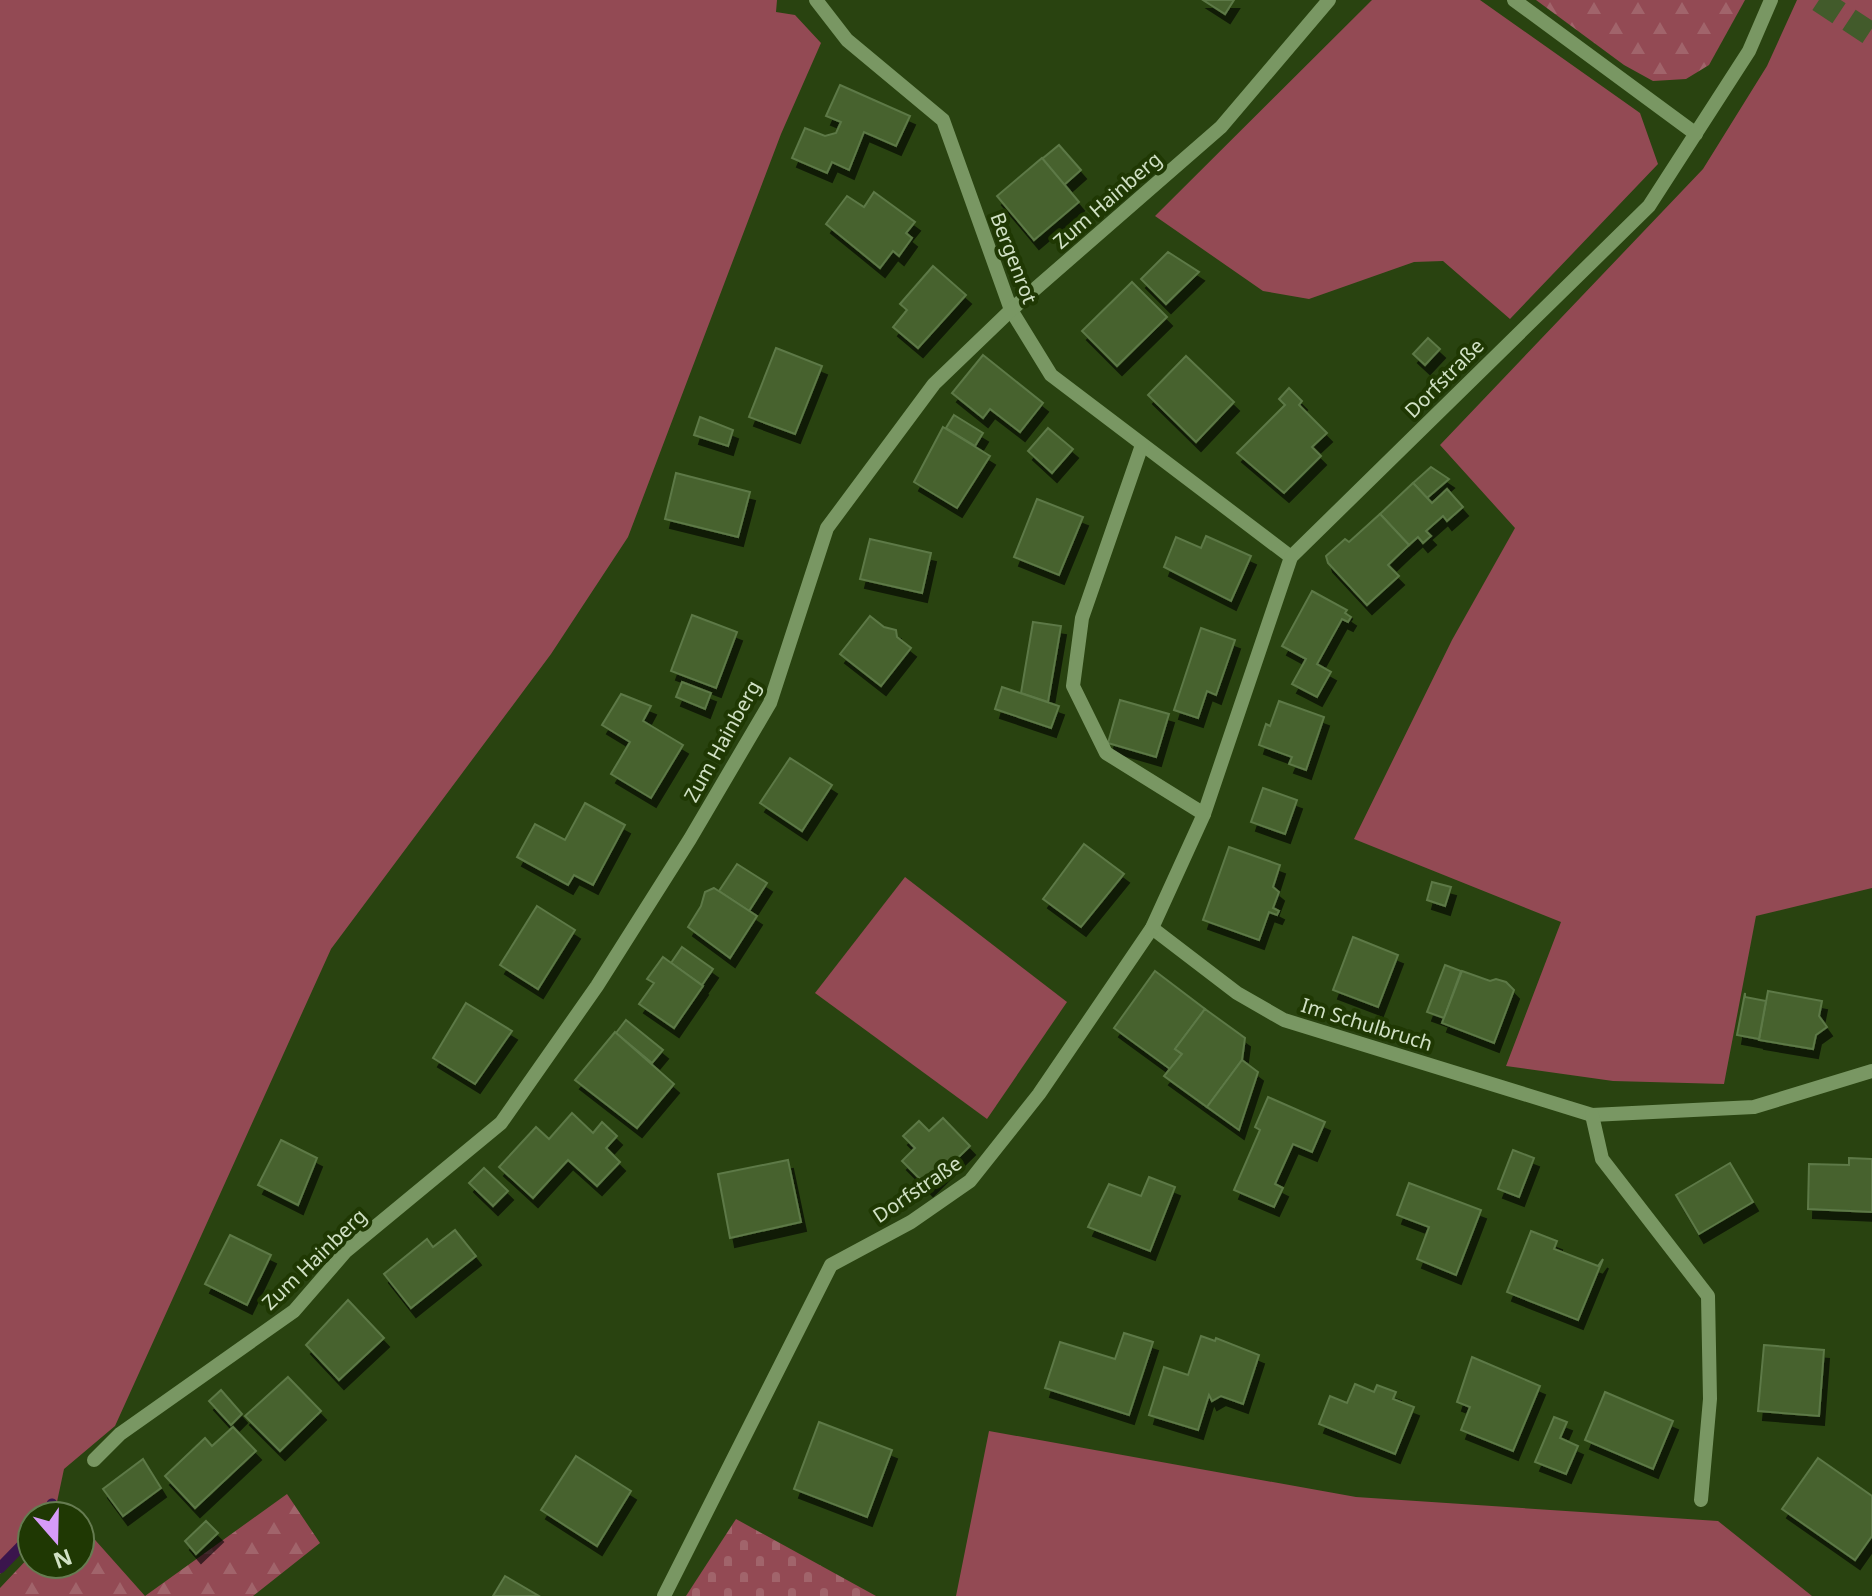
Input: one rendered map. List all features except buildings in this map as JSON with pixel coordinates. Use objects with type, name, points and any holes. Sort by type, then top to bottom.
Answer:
[{"type":"street","name":"Bergenrot","points":[[816,0],[847,40],[943,120],[1011,310],[1051,375],[1291,557]]},
{"type":"street","name":"Zum Hainberg","points":[[94,1460],[120,1434],[294,1311],[346,1251],[501,1123],[597,986],[690,839],[770,703],[827,528],[934,384],[1011,310],[1221,127],[1329,0]]},
{"type":"street","points":[[1514,0],[1696,134]]},
{"type":"street","name":"Dorfstraße","points":[[664,1596],[831,1265],[911,1222],[970,1181],[1039,1094],[1152,928],[1204,814],[1291,557],[1649,206],[1749,51],[1771,0]]},
{"type":"street","points":[[1142,445],[1082,618],[1073,686],[1106,753],[1204,814]]},
{"type":"street","name":"Im Schulbruch","points":[[1152,928],[1237,993],[1284,1020],[1592,1115],[1754,1107],[1872,1071]]},
{"type":"street","points":[[1592,1115],[1602,1159],[1708,1296],[1710,1399],[1701,1500]]},
{"type":"green space","points":[[0,0],[777,0],[776,12],[795,15],[821,43],[781,134],[628,537],[551,654],[331,949],[115,1426],[64,1469],[57,1500],[16,1500],[16,1558],[0,1574]]},
{"type":"green space","points":[[1372,0],[1480,0],[1640,113],[1658,164],[1510,319],[1443,261],[1414,262],[1309,299],[1263,291],[1155,216]]},
{"type":"green space","points":[[1536,0],[1745,0],[1709,65],[1686,79],[1653,81],[1624,65]]},
{"type":"green space","points":[[1797,0],[1872,0],[1872,888],[1756,916],[1724,1084],[1613,1081],[1506,1066],[1561,922],[1354,839],[1452,640],[1515,528],[1440,445],[1703,169],[1767,66]]},
{"type":"green space","points":[[905,877],[1067,1002],[987,1119],[815,993]]},
{"type":"green space","points":[[989,1431],[1356,1497],[1718,1521],[1812,1596],[956,1596]]},
{"type":"green space","points":[[287,1494],[320,1543],[253,1596],[145,1596]]},
{"type":"green space","points":[[736,1519],[876,1596],[686,1596]]},
{"type":"green space","points":[[96,1541],[145,1596],[0,1596],[0,1588],[16,1571],[16,1580],[96,1580]]},
{"type":"waterway","points":[[0,1568],[16,1552]]},
{"type":"tunnel","points":[[1819,0],[1872,35]]}]
